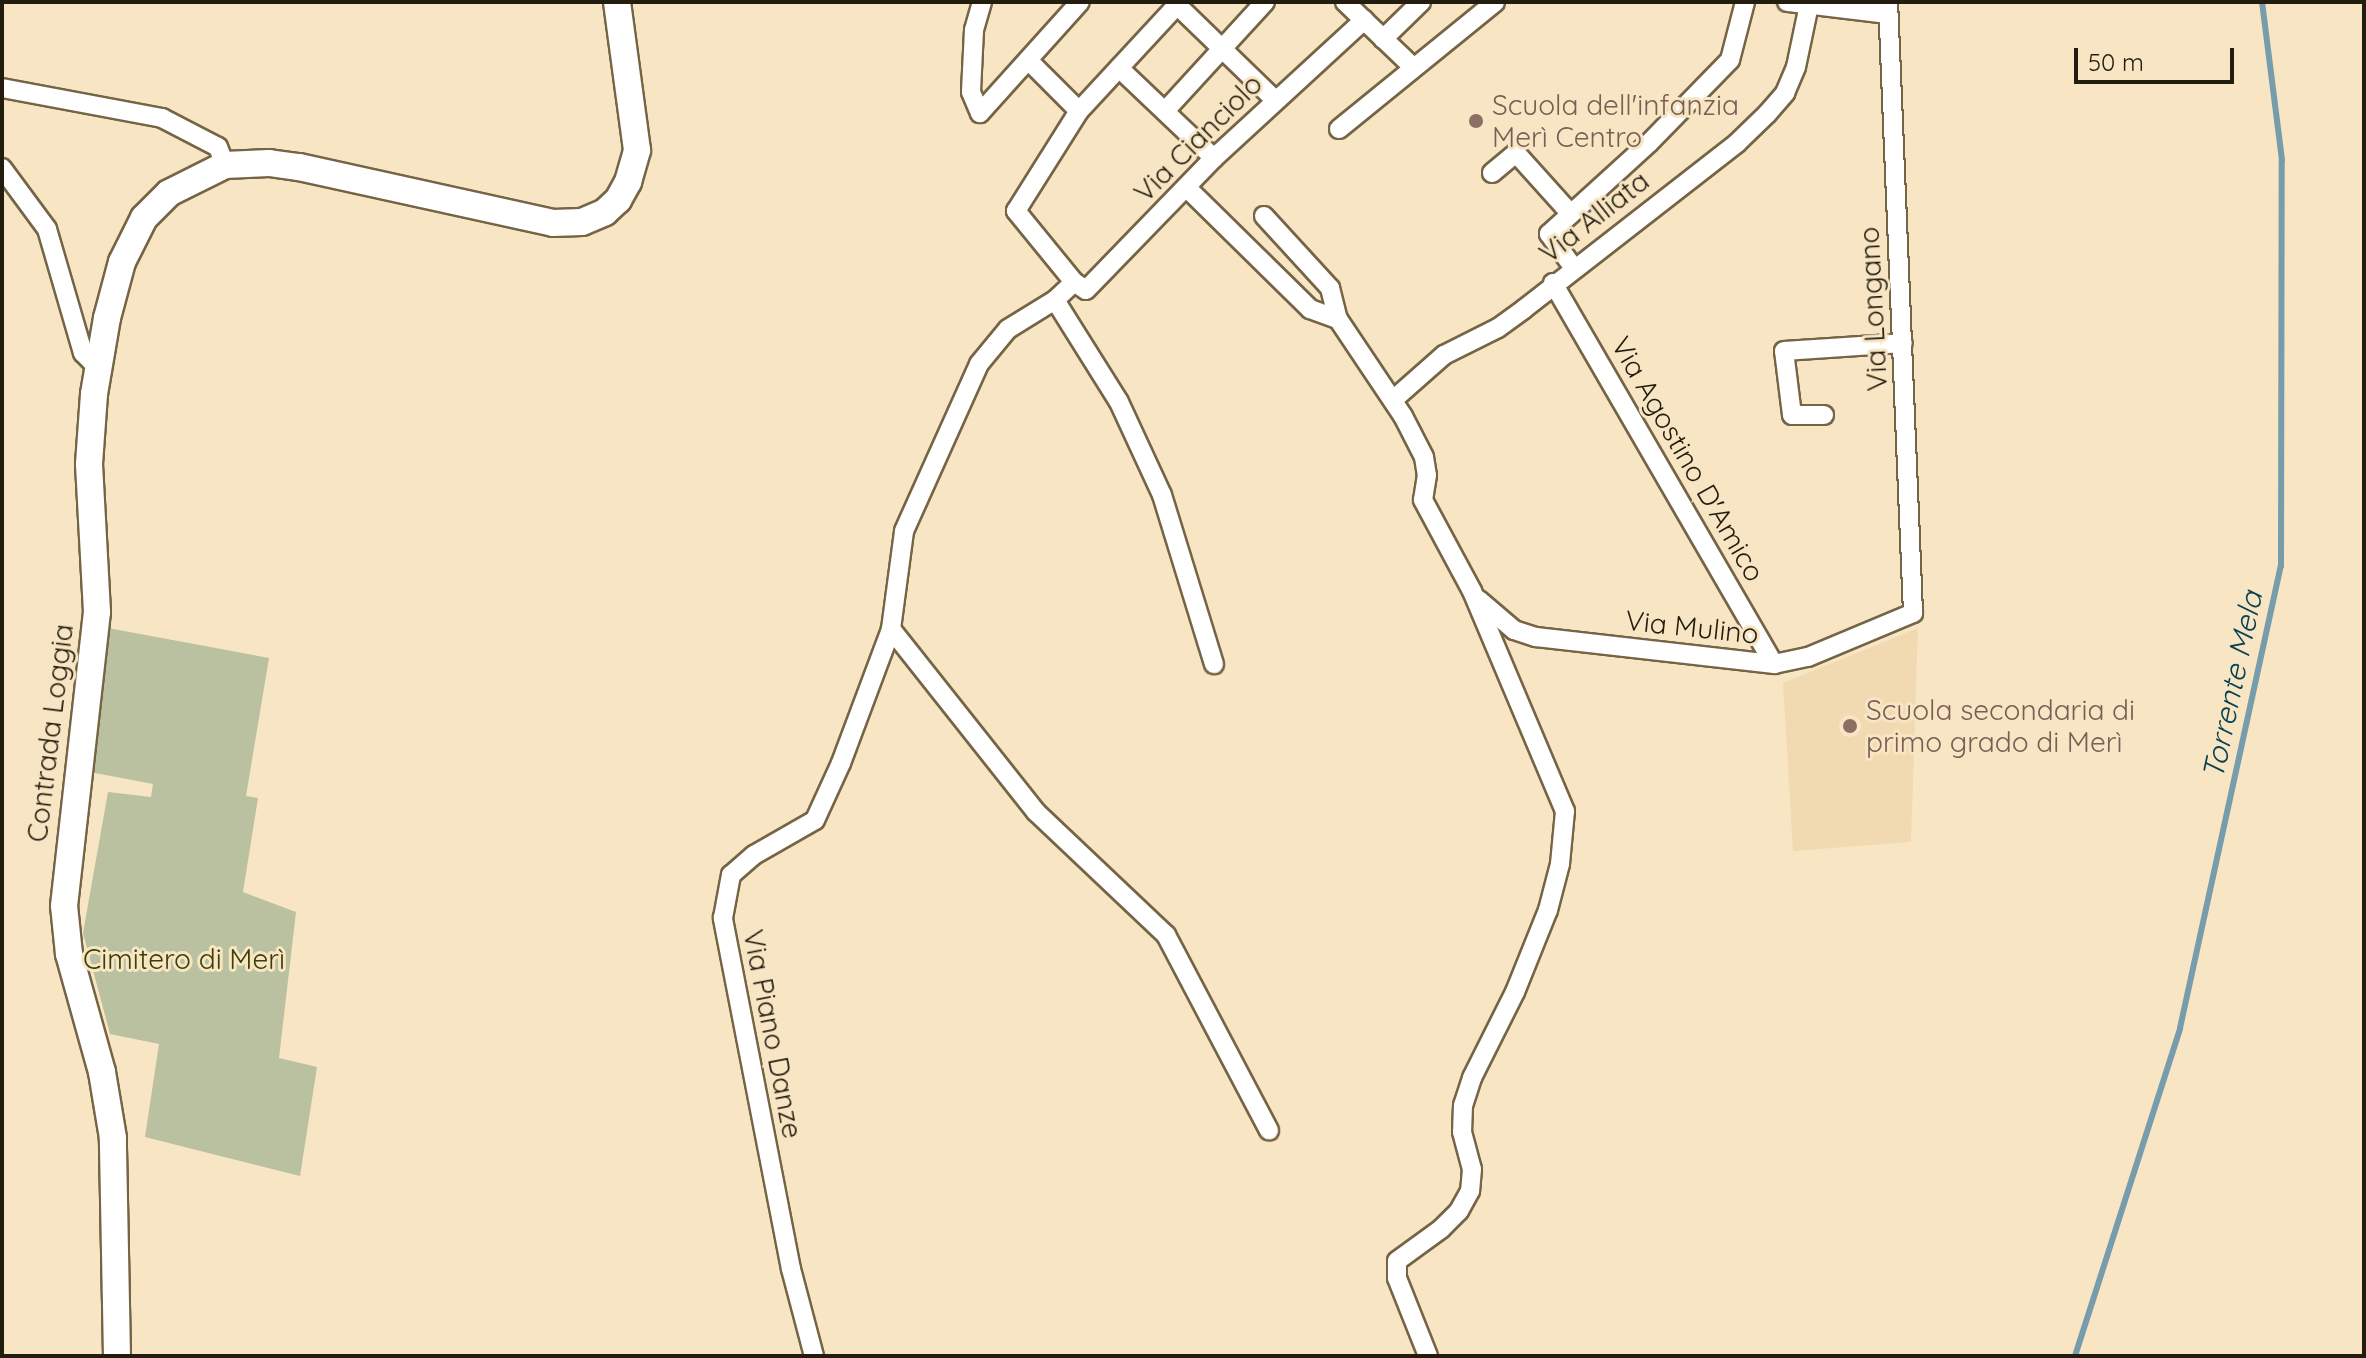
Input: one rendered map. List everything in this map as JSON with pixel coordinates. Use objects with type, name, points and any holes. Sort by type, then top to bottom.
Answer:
[{"type":"street","points":[[2,88],[162,118],[218,147],[225,165],[269,163],[299,167],[553,223],[582,222],[605,212],[618,200],[628,182],[637,150],[617,2]]},
{"type":"street","points":[[982,2],[974,30],[971,92],[980,113],[1080,2]]},
{"type":"street","points":[[1165,111],[1265,2]]},
{"type":"street","points":[[1345,2],[1413,67]]},
{"type":"street","points":[[1383,39],[1421,2]]},
{"type":"street","points":[[1339,129],[1495,2]]},
{"type":"street","points":[[1573,267],[1549,234],[1649,143],[1730,60],[1745,2]]},
{"type":"street","points":[[1787,2],[1888,8]]},
{"type":"street","points":[[1074,282],[1016,211],[1079,111],[1178,3],[1275,100]]},
{"type":"street","name":"Via Alliata","points":[[1393,400],[1444,355],[1498,328],[1737,143],[1785,93],[1796,67],[1809,5]]},
{"type":"street","name":"Via Longano","points":[[1888,8],[1913,613]]},
{"type":"street","name":"Via Cianciolo","points":[[1074,282],[1086,290],[1214,158],[1364,20]]},
{"type":"street","points":[[1028,60],[1079,111]]},
{"type":"street","points":[[1119,68],[1214,158]]},
{"type":"street","points":[[1492,173],[1516,153],[1571,214]]},
{"type":"street","name":"Contrada Loggia","points":[[117,1356],[113,1138],[102,1072],[69,954],[64,906],[97,612],[89,464],[98,368],[122,262],[144,218],[169,193],[225,165]]},
{"type":"street","points":[[2,168],[47,229],[83,353],[98,368]]},
{"type":"street","points":[[1186,187],[1310,309],[1338,319]]},
{"type":"street","points":[[1264,216],[1330,288],[1338,319],[1393,400],[1424,457],[1427,475],[1423,500],[1472,591],[1565,811],[1565,834],[1548,910],[1515,992],[1472,1078],[1463,1105],[1462,1132],[1472,1169],[1470,1191],[1459,1211],[1441,1229],[1397,1261],[1397,1278],[1428,1356]]},
{"type":"street","name":"Via Piano Danze","points":[[814,1356],[791,1269],[723,918],[731,875],[754,855],[815,820],[841,763],[891,629],[904,531],[979,364],[1008,329],[1055,300],[1074,282]]},
{"type":"street","name":"Via Agostino D'Amico","points":[[1553,283],[1774,664]]},
{"type":"street","points":[[1055,300],[1119,402],[1162,495],[1214,664]]},
{"type":"street","points":[[1824,415],[1792,415],[1784,351],[1903,343]]},
{"type":"street","name":"Via Mulino","points":[[1472,591],[1514,630],[1536,637],[1774,664],[1808,657],[1913,613]]},
{"type":"street","points":[[891,629],[1036,812],[1166,935],[1269,1130]]},
{"type":"shaded area","name":"Scuola secondaria di primo grado di Merì","points":[[1918,628],[1911,842],[1793,851],[1783,683]]},
{"type":"green space","name":"Cimitero di Merì","points":[[108,628],[269,658],[246,796],[258,798],[243,892],[296,912],[279,1058],[317,1067],[300,1176],[145,1137],[159,1044],[110,1034],[83,933],[108,792],[151,797],[153,784],[90,772]]},
{"type":"waterway","name":"Torrente Mela","points":[[2075,1356],[2180,1028],[2281,566],[2282,160],[2262,2]]},
{"type":"place","name":"Scuola dell'infanzia Merì Centro","points":[[1476,121]]},
{"type":"place","name":"Scuola secondaria di primo grado di Merì","points":[[1850,726]]}]
